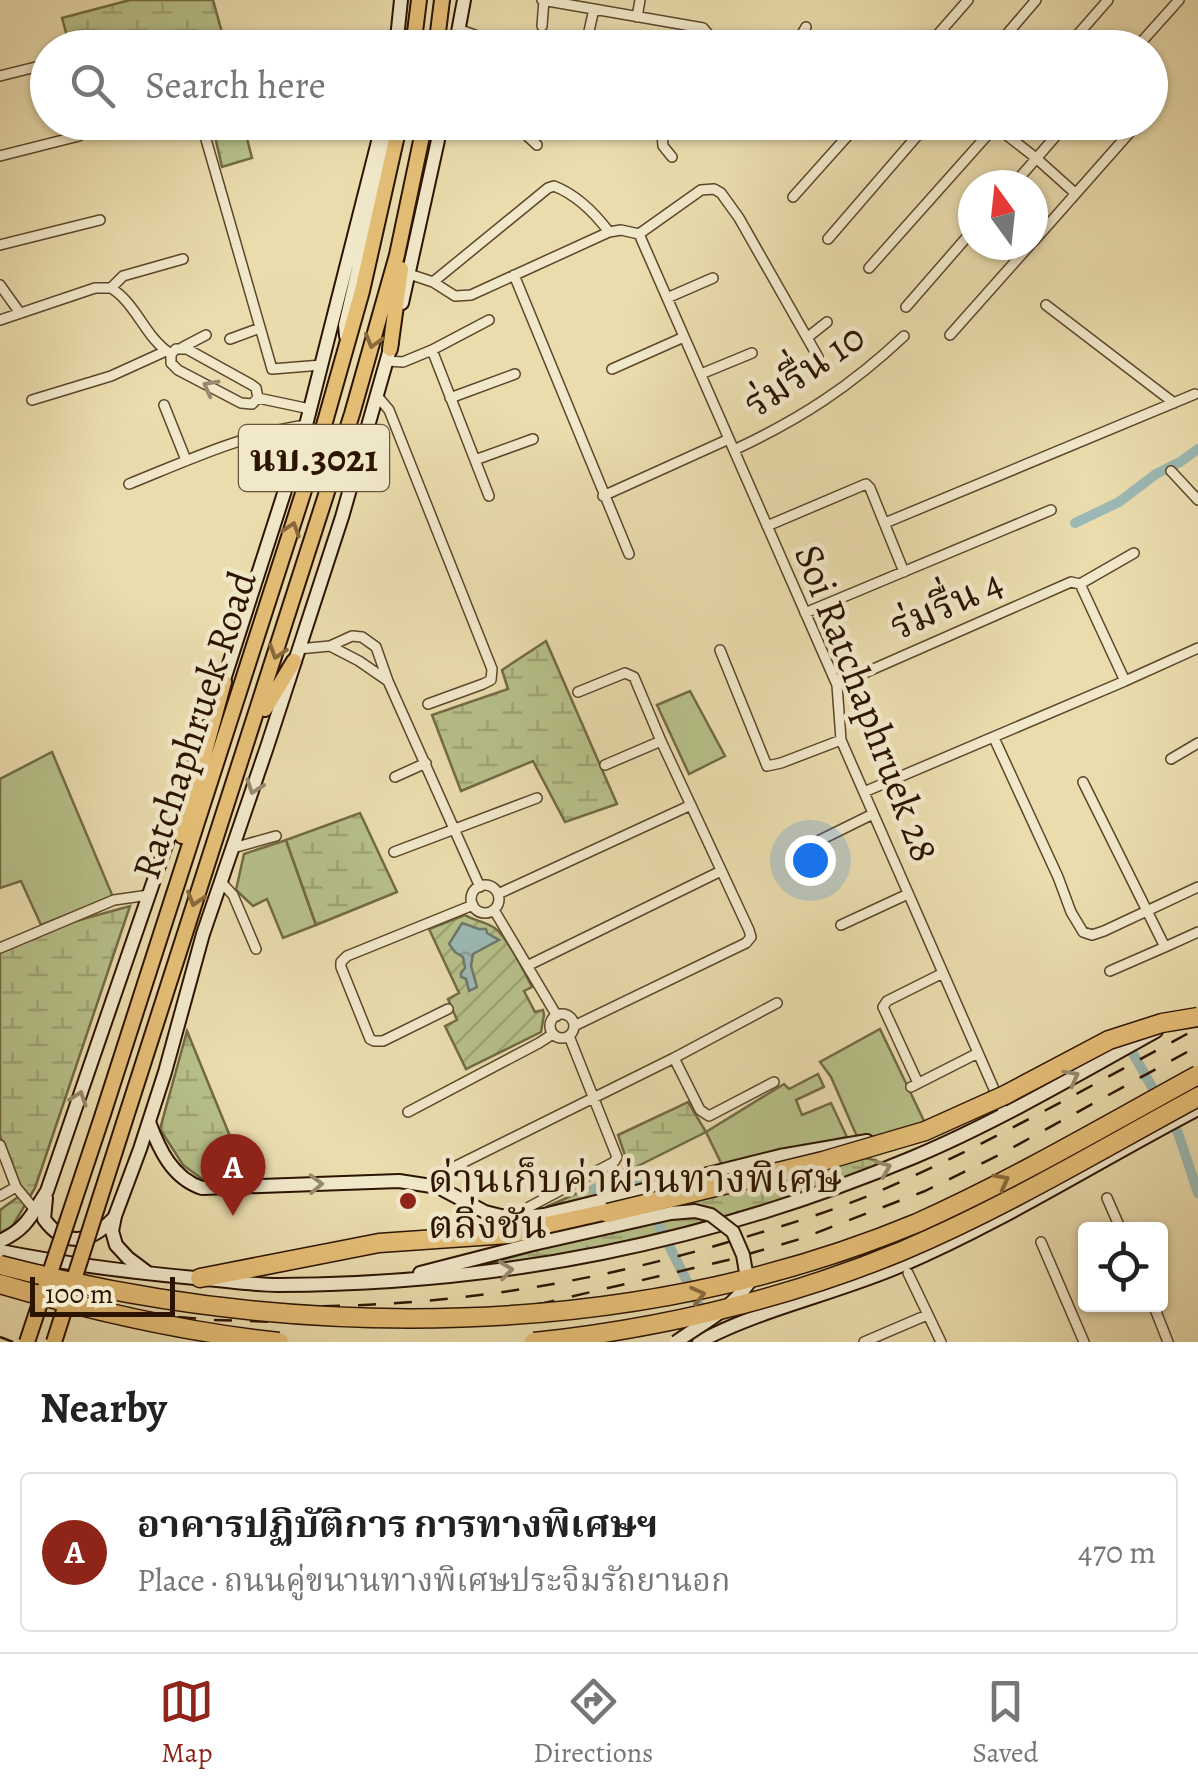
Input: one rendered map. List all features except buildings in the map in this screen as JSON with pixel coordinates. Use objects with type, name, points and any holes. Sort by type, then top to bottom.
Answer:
[{"type":"highway","points":[[200,1278],[379,1242],[509,1234],[613,1205],[824,1161],[926,1130],[1005,1095],[1109,1040],[1198,1017]]},
{"type":"highway","points":[[0,1266],[134,1302],[278,1325],[388,1330],[464,1328],[603,1315],[773,1276],[916,1224],[1198,1076]]},
{"type":"highway","points":[[534,1342],[654,1324],[826,1279],[900,1252],[969,1220],[1197,1106]]},
{"type":"highway","points":[[0,1284],[135,1320],[279,1342]]},
{"type":"main road","points":[[399,30],[402,0]]},
{"type":"main road","points":[[409,30],[410,0]]},
{"type":"main road","points":[[413,30],[419,0]]},
{"type":"main road","points":[[438,30],[442,0]]},
{"type":"main road","points":[[448,30],[452,0]]},
{"type":"main road","points":[[458,29],[464,0]]},
{"type":"main road","name":"นบ.3021","points":[[224,682],[306,425],[386,140]]},
{"type":"main road","points":[[346,349],[345,325],[388,140]]},
{"type":"main road","name":"Ratchaphruek Road","points":[[27,1342],[346,349],[394,155],[393,140]]},
{"type":"main road","name":"Ratchaphruek Road","points":[[54,1342],[352,414],[411,214],[425,140]]},
{"type":"main road","points":[[389,355],[438,140]]},
{"type":"main road","points":[[405,272],[411,214]]},
{"type":"main road","name":"นบ.3021","points":[[115,1216],[165,1072],[192,968],[342,517],[389,355]]},
{"type":"main road","points":[[247,740],[296,655]]},
{"type":"main road","points":[[160,934],[166,898],[224,682]]},
{"type":"main road","points":[[115,1216],[90,1238],[56,1234],[44,1219],[47,1191],[191,766],[224,682]]},
{"type":"main road","points":[[0,1251],[150,1275],[277,1285],[404,1279],[550,1264],[636,1247],[813,1196],[917,1156],[1198,1008]]},
{"type":"main road","points":[[699,1342],[762,1316],[860,1284],[970,1233],[1197,1106]]},
{"type":"main road","points":[[149,1121],[169,1163],[186,1181],[202,1188],[416,1182],[447,1191],[485,1212],[514,1218],[613,1205],[653,1189],[780,1156],[936,1132],[964,1132]]},
{"type":"main road","points":[[0,1241],[21,1230],[47,1191]]},
{"type":"main road","points":[[404,1279],[432,1268],[682,1211],[711,1215],[739,1242],[748,1284],[724,1310],[676,1342]]},
{"type":"main road","points":[[115,1216],[112,1231],[116,1245],[150,1275]]},
{"type":"main road","points":[[18,1342],[50,1272]]},
{"type":"street","points":[[542,26],[543,0],[705,30]]},
{"type":"street","points":[[637,17],[640,0]]},
{"type":"street","points":[[942,30],[968,0]]},
{"type":"street","points":[[1010,30],[1036,0]]},
{"type":"street","points":[[1082,30],[1108,0]]},
{"type":"street","points":[[1152,30],[1179,0]]},
{"type":"street","points":[[590,30],[594,9]]},
{"type":"street","points":[[0,76],[30,68]]},
{"type":"street","points":[[0,156],[63,140]]},
{"type":"street","points":[[206,140],[272,369],[322,365]]},
{"type":"street","points":[[531,140],[537,145]]},
{"type":"street","points":[[662,140],[672,157]]},
{"type":"street","points":[[793,197],[844,140]]},
{"type":"street","points":[[828,238],[913,140]]},
{"type":"street","points":[[869,268],[981,140]]},
{"type":"street","points":[[1014,140],[1075,193]]},
{"type":"street","points":[[1025,170],[1052,140]]},
{"type":"street","points":[[1048,225],[1123,140]]},
{"type":"street","points":[[434,282],[554,186],[588,207],[608,232]]},
{"type":"street","points":[[405,272],[434,282],[450,294],[464,296],[608,232],[639,234],[702,190],[714,189],[739,218],[818,357]]},
{"type":"street","points":[[0,245],[100,220]]},
{"type":"street","name":"Soi Ratchaphruek 28","points":[[639,234],[837,685],[840,740],[1004,1112]]},
{"type":"street","points":[[906,307],[958,247]]},
{"type":"street","points":[[111,288],[124,276],[183,259]]},
{"type":"street","points":[[950,334],[1017,260]]},
{"type":"street","points":[[514,275],[629,554]]},
{"type":"street","points":[[667,298],[713,278]]},
{"type":"street","points":[[0,285],[20,313]]},
{"type":"street","points":[[0,320],[95,288],[111,288],[128,301],[178,370],[241,403],[252,404],[258,398]]},
{"type":"street","points":[[1046,305],[1174,402]]},
{"type":"street","points":[[389,355],[403,362],[489,320]]},
{"type":"street","points":[[808,337],[827,322]]},
{"type":"street","points":[[230,339],[260,328]]},
{"type":"street","points":[[183,348],[206,335]]},
{"type":"street","points":[[612,369],[684,336]]},
{"type":"street","name":"ร่มรื่น 10","points":[[734,450],[785,426],[825,401],[904,336]]},
{"type":"street","points":[[32,400],[111,376],[176,348],[183,348],[252,385],[258,398]]},
{"type":"street","points":[[432,350],[489,496]]},
{"type":"street","points":[[700,374],[752,353]]},
{"type":"street","points":[[450,398],[515,374]]},
{"type":"street","points":[[884,523],[1195,394]]},
{"type":"street","points":[[378,397],[389,410],[492,669],[490,680],[484,684],[428,704]]},
{"type":"street","points":[[258,398],[310,409]]},
{"type":"street","points":[[164,405],[186,460]]},
{"type":"street","points":[[129,484],[279,429],[306,425]]},
{"type":"street","points":[[475,460],[532,439]]},
{"type":"street","points":[[604,496],[729,439]]},
{"type":"street","points":[[1171,471],[1198,498]]},
{"type":"street","points":[[767,526],[866,484],[904,572]]},
{"type":"street","points":[[805,612],[1050,510]]},
{"type":"street","name":"ร่มรื่น 4","points":[[837,685],[1070,582],[1080,584],[1134,552]]},
{"type":"street","points":[[1080,584],[1126,681]]},
{"type":"street","points":[[296,655],[352,636],[362,637],[376,647],[480,887]]},
{"type":"street","points":[[330,646],[388,681]]},
{"type":"street","points":[[864,792],[1198,648]]},
{"type":"street","points":[[720,650],[767,766],[840,740]]},
{"type":"street","points":[[529,1206],[616,1160],[569,1036],[574,1026],[751,938],[634,677],[630,673],[578,692]]},
{"type":"street","points":[[994,738],[1082,932],[1092,935],[1198,887]]},
{"type":"street","points":[[604,765],[661,741]]},
{"type":"street","points":[[1171,759],[1198,743]]},
{"type":"street","points":[[395,777],[426,762]]},
{"type":"street","points":[[1082,782],[1165,947]]},
{"type":"street","points":[[394,852],[537,798]]},
{"type":"street","points":[[498,894],[690,806]]},
{"type":"street","points":[[806,846],[873,814]]},
{"type":"street","points":[[233,848],[276,836]]},
{"type":"street","points":[[529,965],[721,871]]},
{"type":"street","points":[[222,883],[232,895],[256,949]]},
{"type":"street","points":[[488,886],[498,894],[498,904],[490,912],[480,912],[472,904],[472,896],[480,887],[488,886]]},
{"type":"street","points":[[841,926],[908,894]]},
{"type":"street","points":[[0,948],[114,900],[149,895]]},
{"type":"street","points":[[448,1009],[383,1041],[374,1041],[341,962],[347,956],[472,904]]},
{"type":"street","points":[[494,910],[557,1016]]},
{"type":"street","points":[[1110,971],[1198,932]]},
{"type":"street","points":[[943,973],[886,1000],[882,1007],[914,1085],[978,1053]]},
{"type":"street","points":[[442,1174],[778,1004]]},
{"type":"street","points":[[569,1036],[560,1038],[553,1034],[550,1024],[561,1014],[570,1017],[574,1026]]},
{"type":"street","points":[[408,1112],[553,1034]]},
{"type":"street","points":[[674,1058],[700,1110],[709,1116],[774,1082]]},
{"type":"street","points":[[0,1145],[16,1187],[35,1210]]},
{"type":"street","points":[[0,1196],[16,1187]]},
{"type":"street","points":[[1107,1198],[1118,1222]]},
{"type":"street","points":[[1041,1242],[1084,1342]]},
{"type":"street","points":[[908,1273],[941,1342]]},
{"type":"street","points":[[1155,1312],[1168,1342]]},
{"type":"street","points":[[864,1342],[927,1315]]},
{"type":"street","points":[[570,1342],[649,1333]]},
{"type":"green space","points":[[130,0],[213,0],[221,30],[65,30],[62,18]]},
{"type":"green space","points":[[216,140],[247,140],[252,158],[222,167]]},
{"type":"green space","points":[[546,641],[617,804],[565,822],[533,761],[461,791],[432,715],[508,689],[502,670]]},
{"type":"green space","points":[[690,691],[725,756],[689,774],[657,705]]},
{"type":"green space","points":[[52,752],[113,897],[41,925],[21,881],[0,888],[0,779]]},
{"type":"green space","points":[[360,813],[397,892],[316,925],[286,840]]},
{"type":"green space","points":[[286,840],[316,925],[283,938],[267,899],[253,906],[236,890],[244,854]]},
{"type":"green space","points":[[130,906],[35,1188],[12,1227],[0,1233],[0,1210],[22,1194],[0,1136],[0,952],[65,924]]},
{"type":"green space","points":[[465,915],[500,934],[532,987],[524,991],[535,1012],[543,1010],[544,1015],[541,1032],[466,1069],[445,1026],[457,1020],[448,999],[459,993],[429,929]]},
{"type":"green space","points":[[880,1029],[925,1123],[893,1134],[858,1139],[831,1077],[820,1062]]},
{"type":"green space","points":[[187,1031],[247,1178],[205,1181],[183,1165],[160,1129]]},
{"type":"green space","points":[[818,1074],[824,1087],[796,1100],[802,1115],[831,1103],[847,1137],[722,1165],[706,1132],[784,1084],[789,1089]]},
{"type":"green space","points":[[688,1102],[706,1132],[638,1166],[652,1193],[857,1157],[876,1160],[878,1167],[679,1232],[576,1253],[472,1268],[537,1250],[615,1203],[616,1187],[546,1207],[630,1170],[618,1135]]},
{"type":"water","points":[[462,923],[486,929],[499,940],[473,954],[471,966],[477,987],[469,991],[466,979],[461,977],[465,968],[463,957],[449,944]]},
{"type":"waterway","points":[[1075,523],[1119,502],[1198,449]]},
{"type":"waterway","points":[[1126,1041],[1178,1133],[1198,1193]]},
{"type":"waterway","points":[[594,1189],[630,1170],[643,1195]]},
{"type":"waterway","points":[[653,1214],[704,1315]]},
{"type":"railway","points":[[0,1276],[184,1302],[365,1305],[455,1298],[635,1267],[779,1227],[868,1196],[994,1137],[1198,1028]]},
{"type":"railway","points":[[0,1292],[130,1313],[279,1322],[395,1323],[544,1303],[800,1239],[925,1191],[1198,1046]]},
{"type":"railway","points":[[0,1337],[13,1342]]},
{"type":"place","name":"ด่านเก็บค่าผ่านทางพิเศษ ตลิ่งชัน","points":[[408,1201]]},
{"type":"place","name":"อาคารปฏิบัติการ การทางพิเศษฯ","points":[[233,1216]]}]
